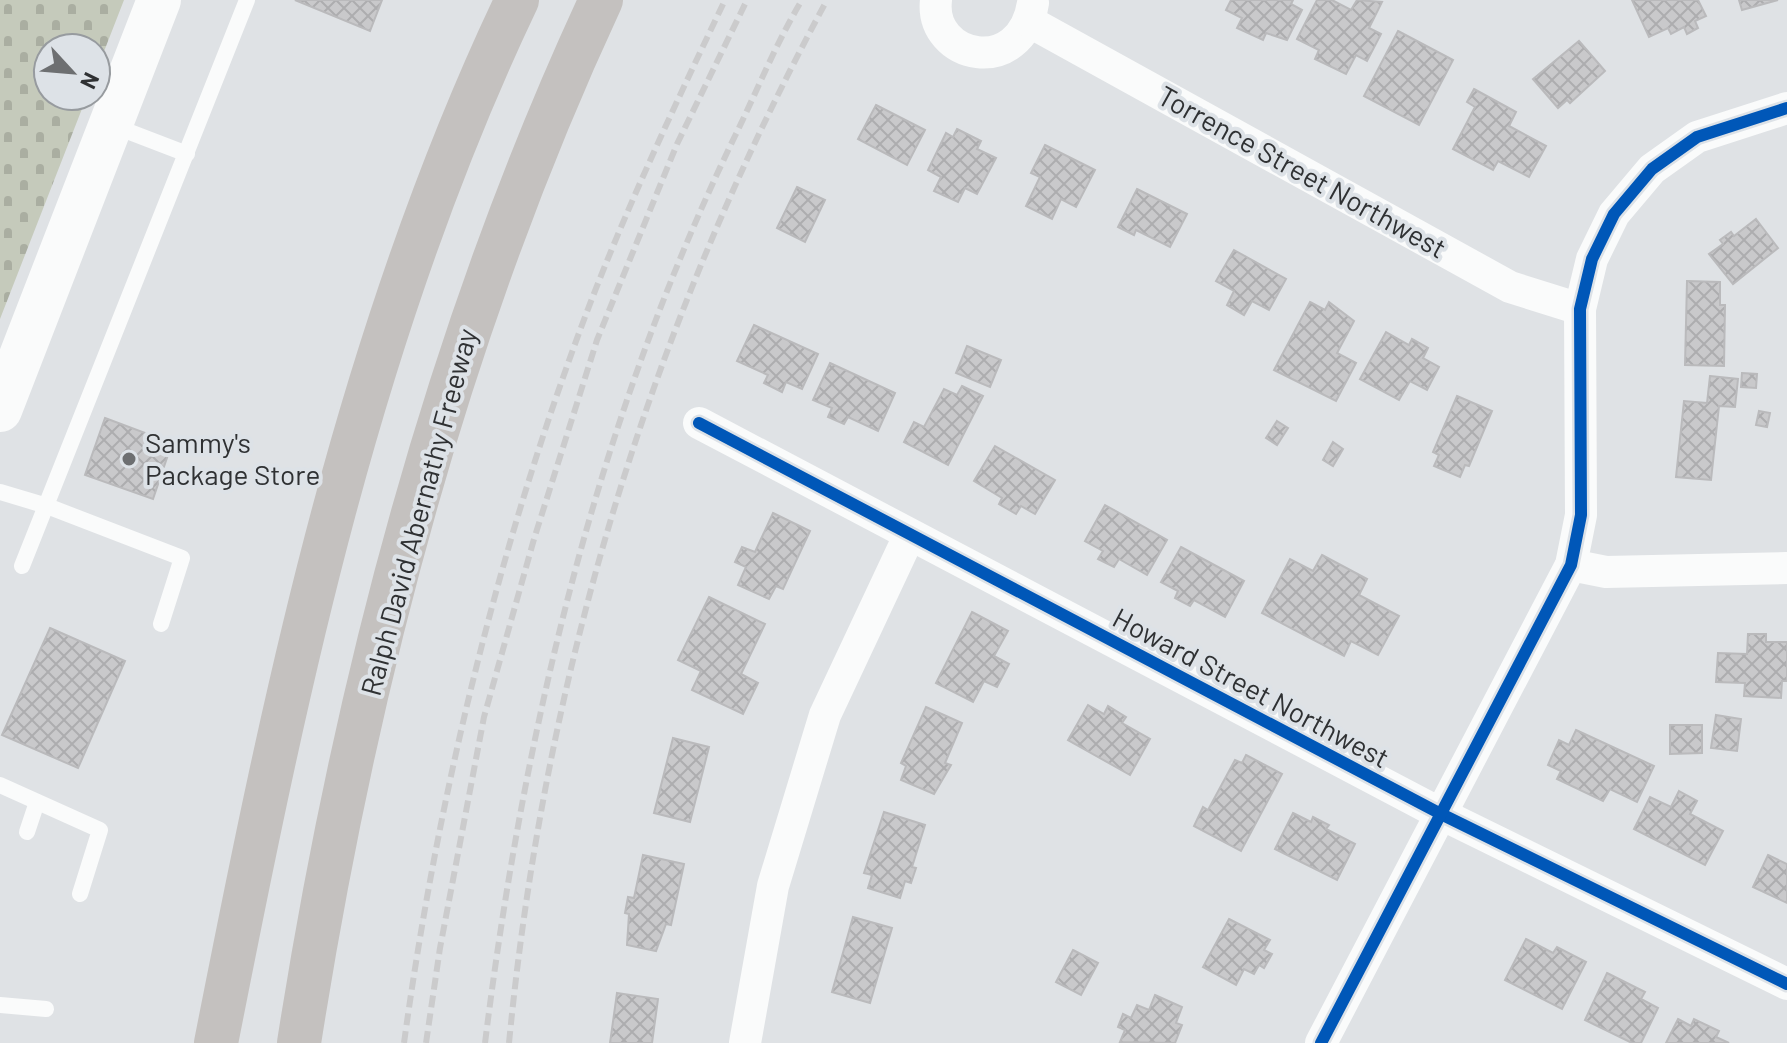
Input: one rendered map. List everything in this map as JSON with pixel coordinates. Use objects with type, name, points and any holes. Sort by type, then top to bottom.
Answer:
[{"type":"highway","points":[[216,1043],[286,698],[337,493],[377,359],[446,159],[517,0]]},
{"type":"highway","name":"Ralph David Abernathy Freeway","points":[[299,1043],[326,885],[394,587],[422,483],[490,266],[531,157],[601,0]]},
{"type":"main road","points":[[0,410],[159,0]]},
{"type":"street","points":[[936,0],[938,21],[947,36],[967,50],[985,53],[1011,45],[1031,11]]},
{"type":"street","name":"Torrence Street Northwest","points":[[1031,11],[1510,287],[1580,309]]},
{"type":"street","points":[[1321,1043],[1571,565],[1581,515],[1580,309],[1592,259],[1614,214],[1652,169],[1697,137],[1787,108]]},
{"type":"street","name":"Howard Street Northwest","points":[[699,423],[1441,814],[1787,984]]},
{"type":"street","points":[[745,1043],[773,886],[825,715],[909,536]]},
{"type":"street","points":[[1571,565],[1606,572],[1787,568]]},
{"type":"lane","points":[[22,566],[247,0]]},
{"type":"lane","points":[[111,125],[187,154]]},
{"type":"lane","points":[[0,492],[47,506],[182,558],[161,624]]},
{"type":"lane","points":[[0,785],[100,830],[80,894]]},
{"type":"lane","points":[[27,832],[37,802]]},
{"type":"lane","points":[[0,1005],[46,1009]]},
{"type":"green space","points":[[0,0],[124,0],[112,32],[32,32],[32,112],[81,112],[0,319]]},
{"type":"building","points":[[295,0],[382,0],[370,31]]},
{"type":"building","points":[[1231,0],[1293,0],[1291,4],[1302,10],[1287,40],[1266,33],[1263,40],[1237,28],[1242,18],[1226,10]]},
{"type":"building","points":[[1317,0],[1332,0],[1351,10],[1357,0],[1382,2],[1369,28],[1381,34],[1367,61],[1356,55],[1346,74],[1315,59],[1319,50],[1297,39]]},
{"type":"building","points":[[1632,0],[1698,0],[1706,16],[1695,21],[1698,28],[1687,34],[1684,27],[1671,34],[1668,28],[1649,37]]},
{"type":"building","points":[[1739,0],[1778,0],[1742,10]]},
{"type":"building","points":[[1398,31],[1453,60],[1419,125],[1364,96]]},
{"type":"building","points":[[1579,41],[1605,71],[1570,103],[1567,100],[1558,108],[1533,79]]},
{"type":"building","points":[[1474,89],[1516,112],[1509,126],[1546,146],[1529,177],[1498,161],[1493,170],[1453,149],[1475,107],[1467,102]]},
{"type":"building","points":[[876,105],[925,130],[907,165],[858,139]]},
{"type":"building","points":[[957,129],[981,141],[977,149],[996,158],[977,194],[965,188],[958,202],[934,191],[941,177],[928,170],[946,133],[953,137]]},
{"type":"building","points":[[1045,145],[1095,170],[1076,207],[1061,199],[1052,219],[1026,206],[1040,177],[1031,173]]},
{"type":"building","points":[[797,187],[825,200],[805,242],[777,228]]},
{"type":"building","points":[[1137,189],[1187,214],[1170,247],[1136,230],[1134,235],[1118,227]]},
{"type":"building","points":[[1756,219],[1778,248],[1733,284],[1709,254],[1723,244],[1720,240],[1731,232],[1734,236]]},
{"type":"building","points":[[1234,250],[1286,279],[1269,310],[1252,301],[1244,315],[1227,305],[1234,291],[1216,281]]},
{"type":"building","points":[[1687,281],[1720,282],[1720,305],[1725,305],[1724,366],[1685,365]]},
{"type":"building","points":[[1310,302],[1325,310],[1329,302],[1354,321],[1337,353],[1356,363],[1336,401],[1274,370]]},
{"type":"building","points":[[754,325],[818,354],[802,389],[786,382],[782,392],[764,383],[768,375],[737,361]]},
{"type":"building","points":[[1386,332],[1409,345],[1412,339],[1428,348],[1423,358],[1439,367],[1427,390],[1410,381],[1399,400],[1360,379]]},
{"type":"building","points":[[967,346],[1001,360],[990,387],[956,373]]},
{"type":"building","points":[[830,363],[895,393],[878,431],[848,417],[844,424],[828,417],[832,408],[813,400]]},
{"type":"building","points":[[1742,373],[1757,374],[1756,388],[1741,387]]},
{"type":"building","points":[[1710,376],[1738,379],[1735,407],[1719,406],[1711,480],[1676,477],[1684,401],[1707,403]]},
{"type":"building","points":[[962,386],[983,396],[948,465],[904,442],[914,422],[924,427],[944,389],[957,395]]},
{"type":"building","points":[[1457,396],[1492,411],[1469,466],[1465,465],[1460,477],[1434,466],[1439,455],[1433,452]]},
{"type":"building","points":[[1759,411],[1770,413],[1767,427],[1756,425]]},
{"type":"building","name":"Sammy's Package Store","points":[[105,418],[172,443],[153,499],[85,475]]},
{"type":"building","points":[[1277,421],[1288,428],[1277,445],[1266,438]]},
{"type":"building","points":[[1333,442],[1343,449],[1333,466],[1323,460]]},
{"type":"building","points":[[995,446],[1055,480],[1035,514],[1021,506],[1016,514],[999,504],[1002,498],[974,481]]},
{"type":"building","points":[[1105,505],[1167,540],[1147,575],[1119,559],[1114,567],[1098,559],[1103,551],[1085,541]]},
{"type":"building","points":[[773,513],[810,531],[783,589],[776,586],[769,599],[738,585],[746,567],[735,562],[742,547],[755,552]]},
{"type":"building","points":[[1181,547],[1244,581],[1225,617],[1194,600],[1190,606],[1175,598],[1178,591],[1161,582]]},
{"type":"building","points":[[1322,555],[1367,579],[1359,595],[1399,616],[1378,655],[1351,641],[1344,656],[1262,613],[1290,559],[1313,571]]},
{"type":"building","points":[[709,597],[765,624],[741,674],[758,683],[743,714],[692,690],[701,671],[678,660]]},
{"type":"building","points":[[972,612],[1008,631],[994,656],[1009,664],[997,687],[984,681],[973,702],[936,683]]},
{"type":"building","points":[[50,628],[125,661],[78,768],[2,735]]},
{"type":"building","points":[[1748,634],[1766,634],[1766,642],[1787,642],[1787,681],[1782,681],[1781,698],[1744,696],[1745,683],[1716,682],[1718,653],[1747,654]]},
{"type":"building","points":[[1088,705],[1104,714],[1108,706],[1126,717],[1122,723],[1150,739],[1130,775],[1068,740]]},
{"type":"building","points":[[926,707],[962,723],[945,763],[951,765],[934,794],[901,780],[906,766],[901,763]]},
{"type":"building","points":[[1716,715],[1741,719],[1737,751],[1711,748]]},
{"type":"building","points":[[1670,725],[1702,725],[1702,753],[1670,754]]},
{"type":"building","points":[[1576,730],[1654,766],[1637,802],[1610,789],[1603,801],[1557,779],[1561,771],[1548,765],[1559,740],[1569,745]]},
{"type":"building","points":[[673,738],[709,747],[690,822],[654,813]]},
{"type":"building","points":[[1246,755],[1282,774],[1241,851],[1194,826],[1203,807],[1208,810],[1235,760],[1242,763]]},
{"type":"building","points":[[1679,791],[1697,801],[1690,814],[1723,831],[1705,865],[1634,829],[1650,797],[1671,807]]},
{"type":"building","points":[[884,812],[925,825],[912,867],[916,868],[911,883],[905,881],[900,898],[868,888],[872,875],[864,873]]},
{"type":"building","points":[[1293,813],[1311,822],[1313,817],[1329,825],[1326,829],[1355,844],[1337,880],[1275,849]]},
{"type":"building","points":[[643,855],[684,864],[671,925],[666,924],[656,951],[627,945],[629,914],[625,913],[628,897],[634,898]]},
{"type":"building","points":[[1768,855],[1787,864],[1787,903],[1753,887]]},
{"type":"building","points":[[853,917],[892,928],[870,1003],[832,992]]},
{"type":"building","points":[[1229,919],[1270,940],[1264,950],[1272,954],[1264,968],[1259,965],[1254,974],[1244,969],[1236,985],[1203,967]]},
{"type":"building","points":[[1526,939],[1553,953],[1557,947],[1586,962],[1562,1009],[1505,980]]},
{"type":"building","points":[[1073,950],[1098,963],[1081,995],[1056,982]]},
{"type":"building","points":[[1607,973],[1645,992],[1641,999],[1658,1008],[1641,1043],[1632,1043],[1585,1020]]},
{"type":"building","points":[[617,993],[658,999],[652,1043],[610,1043]]},
{"type":"building","points":[[1155,995],[1182,1007],[1176,1023],[1182,1025],[1175,1043],[1120,1042],[1125,1030],[1118,1027],[1123,1014],[1131,1018],[1137,1005],[1149,1010]]},
{"type":"building","points":[[1678,1019],[1691,1026],[1694,1019],[1719,1031],[1716,1037],[1729,1043],[1666,1043]]},
{"type":"railway","points":[[404,1043],[433,862],[452,773],[472,683],[521,506],[579,333],[612,248],[725,0]]},
{"type":"railway","points":[[426,1043],[440,948],[484,717],[534,539],[597,340],[677,144],[747,0]]},
{"type":"railway","points":[[485,1043],[521,809],[545,694],[573,579],[606,466],[643,354],[686,244],[767,67],[802,0]]},
{"type":"railway","points":[[509,1043],[526,905],[549,770],[579,637],[615,505],[658,376],[708,249],[764,124],[827,0]]},
{"type":"cycle path","points":[[1321,1043],[1571,565],[1581,515],[1580,309],[1592,259],[1614,214],[1652,169],[1697,137],[1787,108]]},
{"type":"cycle path","points":[[699,423],[1441,814],[1787,984]]},
{"type":"place","name":"Sammy's Package Store","points":[[129,459]]}]
